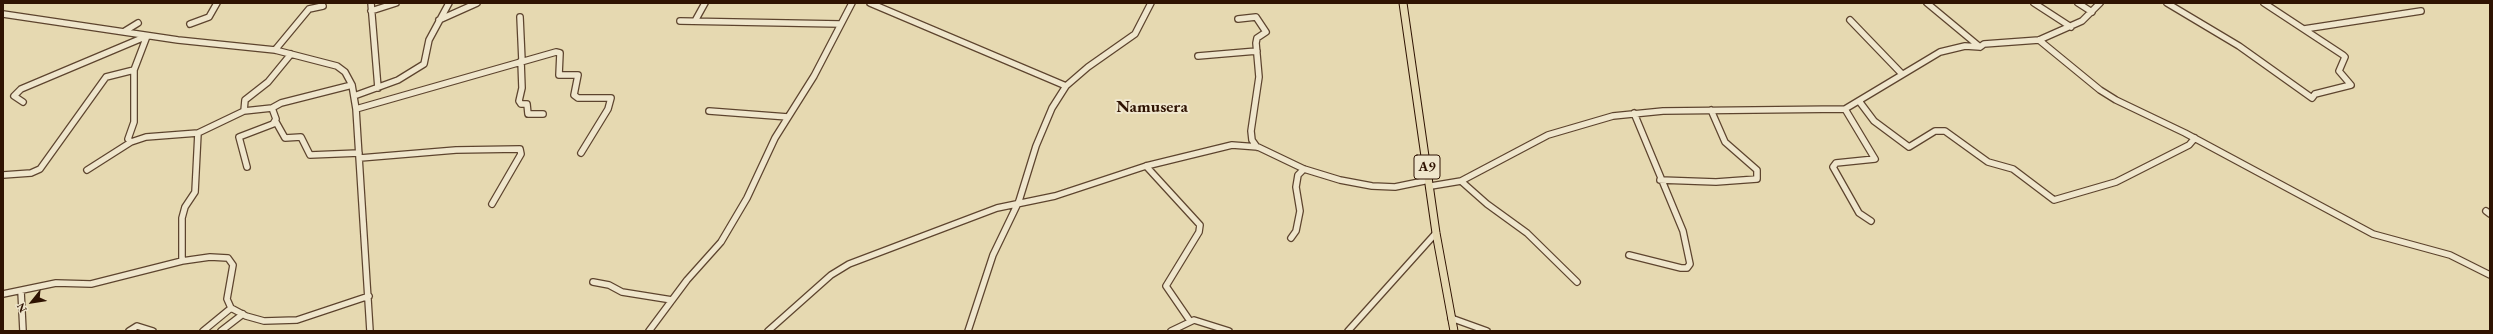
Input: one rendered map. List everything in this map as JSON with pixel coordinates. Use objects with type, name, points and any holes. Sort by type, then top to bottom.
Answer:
[{"type":"main road","name":"A9","points":[[1403,3],[1436,233],[1454,331]]},
{"type":"street","points":[[190,24],[209,17],[217,3]]},
{"type":"street","points":[[370,3],[378,88]]},
{"type":"street","points":[[371,11],[396,3]]},
{"type":"street","points":[[354,96],[411,74],[424,64],[429,40],[449,3]]},
{"type":"street","points":[[439,20],[477,3]]},
{"type":"street","points":[[695,21],[705,3]]},
{"type":"street","points":[[649,331],[672,300],[721,242],[747,198],[766,156],[788,117],[814,76],[852,3]]},
{"type":"street","points":[[870,3],[1066,86]]},
{"type":"street","points":[[968,331],[993,255],[1010,216],[1017,206],[1036,146],[1052,108],[1066,86],[1088,67],[1136,34],[1151,3]]},
{"type":"street","points":[[1927,3],[1980,47]]},
{"type":"street","points":[[2034,3],[2071,27]]},
{"type":"street","points":[[2078,3],[2092,12]]},
{"type":"street","points":[[768,331],[830,275],[849,264],[966,218],[997,208],[1017,206],[1074,191],[1146,166],[1232,145],[1258,147],[1304,169],[1340,180],[1372,186],[1395,187],[1461,181],[1548,135],[1596,120],[1634,113],[1711,110],[1845,109],[1917,64],[1950,48],[1965,46],[1980,47],[1984,44],[2040,40],[2071,27],[2092,12],[2100,3]]},
{"type":"street","points":[[2168,3],[2239,46],[2312,98],[2315,94],[2338,90],[2351,85],[2339,71],[2345,57],[2264,3]]},
{"type":"street","points":[[275,50],[310,9],[323,6]]},
{"type":"street","points":[[2304,29],[2421,11]]},
{"type":"street","points":[[3,14],[125,31],[147,36],[275,50],[338,66],[345,72],[352,85],[356,109],[369,296],[370,331]]},
{"type":"street","points":[[520,16],[522,88],[519,101],[521,104],[527,104],[528,114],[543,114]]},
{"type":"street","points":[[1238,19],[1256,17],[1265,30],[1265,34],[1257,38],[1259,77],[1251,131],[1252,140],[1258,147]]},
{"type":"street","points":[[1850,20],[1902,74]]},
{"type":"street","points":[[680,21],[840,24]]},
{"type":"street","points":[[125,31],[138,23]]},
{"type":"street","points":[[131,142],[128,139],[134,122],[134,70],[147,36]]},
{"type":"street","points":[[23,102],[14,96],[14,94],[22,89],[147,36]]},
{"type":"street","points":[[2040,40],[2100,90],[2195,138],[2373,234],[2450,255],[2490,274]]},
{"type":"street","points":[[1198,56],[1257,51]]},
{"type":"street","points":[[356,109],[552,52],[560,53],[560,75],[578,75],[574,95],[578,98],[611,98],[608,109],[581,153]]},
{"type":"street","points":[[244,110],[244,100],[268,82],[291,54]]},
{"type":"street","points":[[3,175],[31,173],[40,169],[106,77],[134,70]]},
{"type":"street","points":[[86,170],[131,142],[146,137],[198,133],[244,110],[272,108],[281,103],[352,85]]},
{"type":"street","points":[[1859,101],[1874,121],[1909,147],[1935,131],[1945,131],[1988,162],[2013,169],[2054,200],[2116,182],[2189,145],[2195,138]]},
{"type":"street","points":[[272,108],[276,122],[285,138],[301,137],[310,155],[359,156],[456,150],[520,149],[521,154],[492,204]]},
{"type":"street","points":[[1845,109],[1875,159],[1832,165],[1859,213],[1871,221]]},
{"type":"street","points":[[1660,180],[1716,182],[1757,179],[1757,170],[1725,142],[1711,110]]},
{"type":"street","points":[[709,111],[788,117]]},
{"type":"street","points":[[1629,255],[1681,268],[1690,266],[1690,256],[1683,233],[1660,180],[1634,113]]},
{"type":"street","points":[[247,167],[242,154],[240,137],[276,122]]},
{"type":"street","points":[[182,260],[182,218],[185,207],[195,192],[198,133]]},
{"type":"street","points":[[1146,166],[1200,225],[1199,232],[1166,286],[1190,321]]},
{"type":"street","points":[[1291,238],[1296,231],[1300,210],[1296,187],[1298,175],[1304,169]]},
{"type":"street","points":[[1461,181],[1487,204],[1527,233],[1536,244],[1578,282]]},
{"type":"street","points":[[1348,331],[1436,233]]},
{"type":"street","points":[[3,294],[56,283],[91,284],[182,260],[210,257],[228,258],[233,265],[227,299],[231,308],[242,314],[264,320],[288,322],[369,296]]},
{"type":"street","points":[[593,282],[609,285],[622,292],[672,300]]},
{"type":"street","points":[[21,290],[23,331]]},
{"type":"street","points":[[203,331],[231,308]]},
{"type":"street","points":[[221,331],[242,314]]},
{"type":"street","points":[[1451,318],[1487,331]]},
{"type":"street","points":[[1171,331],[1190,321],[1196,320],[1229,331]]},
{"type":"street","points":[[129,331],[137,326],[153,331]]},
{"type":"district","name":"Namusera","points":[[1152,107]]}]
